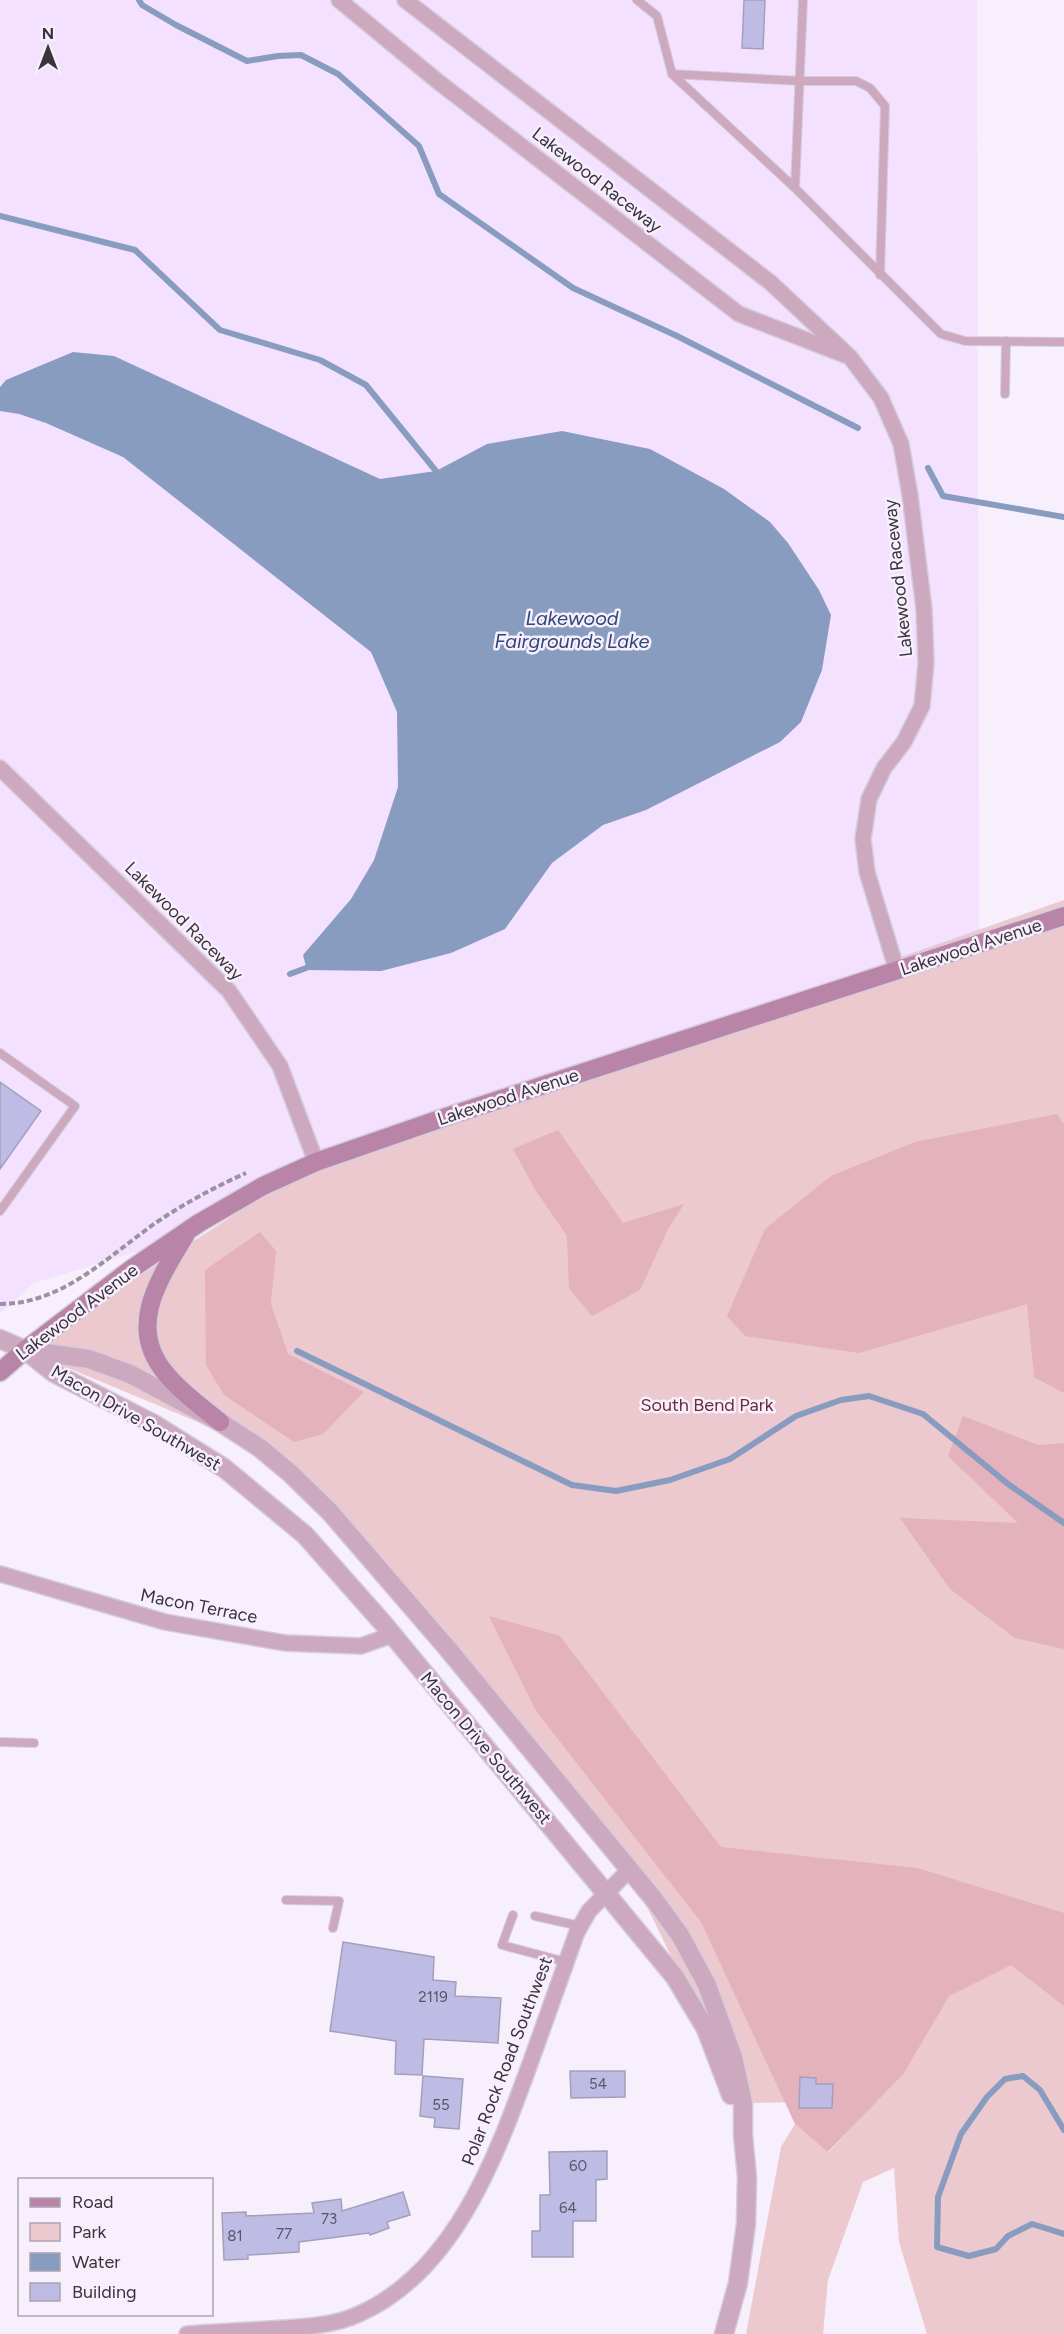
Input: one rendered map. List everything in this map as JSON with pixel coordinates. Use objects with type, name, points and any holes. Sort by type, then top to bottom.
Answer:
[{"type":"main road","name":"Lakewood Avenue","points":[[0,1372],[25,1350],[130,1270],[189,1230],[263,1186],[316,1162],[451,1115],[1064,916]]},
{"type":"main road","points":[[189,1230],[160,1277],[153,1295],[147,1316],[148,1336],[153,1353],[167,1375],[220,1422]]},
{"type":"street","name":"Lakewood Raceway","points":[[339,0],[435,80],[739,314],[850,357]]},
{"type":"street","name":"Lakewood Raceway","points":[[405,0],[771,283],[850,357],[881,398],[901,444],[910,495],[924,609],[926,663],[922,706],[904,742],[884,768],[869,799],[863,839],[867,872],[897,971]]},
{"type":"street","name":"Lakewood Raceway","points":[[0,768],[229,991],[280,1066],[316,1162]]},
{"type":"street","points":[[0,1339],[25,1350]]},
{"type":"street","name":"Macon Drive Southwest","points":[[25,1350],[89,1359],[130,1374],[220,1422],[260,1448],[330,1512],[448,1649],[680,1935],[707,1985],[733,2057],[743,2103],[747,2177],[746,2224],[738,2283],[724,2334]]},
{"type":"street","name":"Macon Drive Southwest","points":[[25,1350],[54,1373],[152,1423],[224,1468],[305,1535],[392,1635],[675,1977],[706,2029],[732,2097],[743,2135]]},
{"type":"street","name":"Macon Terrace","points":[[0,1574],[165,1622],[285,1643],[312,1646],[361,1646],[392,1635]]},
{"type":"street","name":"Polar Rock Road Southwest","points":[[188,2334],[317,2326],[358,2315],[396,2294],[419,2274],[438,2252],[481,2186],[504,2133],[580,1926],[589,1911],[629,1870]]},
{"type":"lane","points":[[637,0],[657,16],[672,74],[795,188],[941,334],[965,341],[1064,342]]},
{"type":"lane","points":[[795,188],[803,0]]},
{"type":"lane","points":[[672,74],[801,81],[856,81],[870,88],[885,106],[880,275]]},
{"type":"lane","points":[[1005,394],[1006,341]]},
{"type":"lane","points":[[0,1053],[75,1106],[0,1210]]},
{"type":"lane","points":[[0,1742],[34,1743]]},
{"type":"lane","points":[[286,1900],[339,1901],[333,1928]]},
{"type":"lane","points":[[513,1915],[502,1945],[566,1962]]},
{"type":"lane","points":[[535,1916],[580,1926]]},
{"type":"path","points":[[0,1304],[22,1303],[61,1290],[159,1221],[220,1184],[252,1170]]},
{"type":"shaded area","points":[[0,0],[977,0],[979,955],[475,1133],[220,1217],[189,1236],[34,1283],[0,1314]]},
{"type":"shaded area","points":[[1057,1114],[1064,1124],[1064,1393],[1034,1377],[1027,1304],[859,1353],[745,1336],[727,1316],[765,1229],[831,1176],[915,1142]]},
{"type":"shaded area","points":[[558,1130],[623,1223],[684,1204],[668,1229],[640,1290],[592,1316],[569,1288],[567,1236],[536,1191],[513,1149]]},
{"type":"shaded area","points":[[260,1232],[276,1251],[271,1304],[288,1354],[364,1392],[323,1434],[294,1442],[224,1395],[206,1365],[205,1270]]},
{"type":"shaded area","points":[[963,1416],[1038,1445],[1064,1443],[1064,1649],[1015,1638],[950,1589],[900,1518],[1018,1523],[948,1456]]},
{"type":"shaded area","points":[[489,1616],[560,1636],[721,1847],[917,1868],[1064,1913],[1064,2006],[1011,1965],[949,1996],[904,2073],[828,2152],[795,2124],[701,1922],[536,1711]]},
{"type":"green space","name":"South Bend Park","points":[[1064,900],[1064,2334],[927,2334],[899,2242],[894,2168],[863,2182],[828,2280],[823,2334],[746,2334],[781,2147],[795,2124],[829,2152],[876,2101],[743,2103],[629,1870],[330,1512],[260,1448],[25,1350],[316,1162]]},
{"type":"water","name":"Lakewood Fairgrounds Lake","points":[[73,352],[114,356],[380,479],[436,471],[487,444],[562,431],[650,449],[724,489],[770,522],[788,543],[819,590],[831,615],[822,670],[801,722],[780,742],[646,810],[603,825],[552,863],[505,929],[451,953],[381,971],[307,970],[303,955],[351,899],[374,860],[398,787],[397,712],[371,652],[123,457],[46,423],[19,414],[0,411],[0,387],[6,380]]},
{"type":"building","points":[[744,0],[765,0],[763,49],[742,48]]},
{"type":"building","points":[[0,1082],[41,1111],[0,1169]]},
{"type":"building","points":[[343,1942],[434,1957],[433,1980],[456,1982],[455,1996],[501,1998],[498,2043],[424,2039],[422,2075],[395,2074],[396,2041],[330,2031]]},
{"type":"building","points":[[570,2071],[625,2071],[625,2097],[571,2098]]},
{"type":"building","points":[[423,2076],[463,2079],[459,2129],[434,2127],[435,2118],[420,2116]]},
{"type":"building","points":[[800,2077],[816,2078],[816,2084],[833,2084],[832,2108],[799,2108]]},
{"type":"building","points":[[607,2151],[607,2179],[596,2180],[596,2221],[573,2221],[573,2257],[532,2257],[532,2231],[540,2231],[540,2195],[550,2195],[549,2152]]},
{"type":"building","points":[[403,2192],[410,2215],[387,2222],[389,2228],[370,2235],[369,2233],[299,2242],[299,2252],[248,2255],[248,2259],[224,2260],[222,2213],[246,2212],[246,2216],[314,2213],[312,2203],[341,2199],[342,2211]]},
{"type":"waterway","points":[[139,0],[142,5],[176,25],[247,61],[301,55],[338,74],[419,146],[439,194],[573,288],[677,336],[858,428]]},
{"type":"waterway","points":[[0,216],[135,250],[220,330],[320,360],[366,385],[436,471],[437,478]]},
{"type":"waterway","points":[[928,468],[943,496],[1064,517]]},
{"type":"waterway","points":[[290,974],[314,965]]},
{"type":"waterway","points":[[297,1351],[572,1485],[616,1491],[670,1480],[730,1459],[796,1416],[841,1400],[869,1396],[923,1414],[1008,1484],[1064,1523]]},
{"type":"waterway","points":[[1064,2130],[1040,2090],[1023,2076],[1005,2079],[987,2097],[961,2134],[938,2197],[937,2247],[969,2256],[996,2249],[1008,2236],[1032,2224],[1064,2234]]}]
